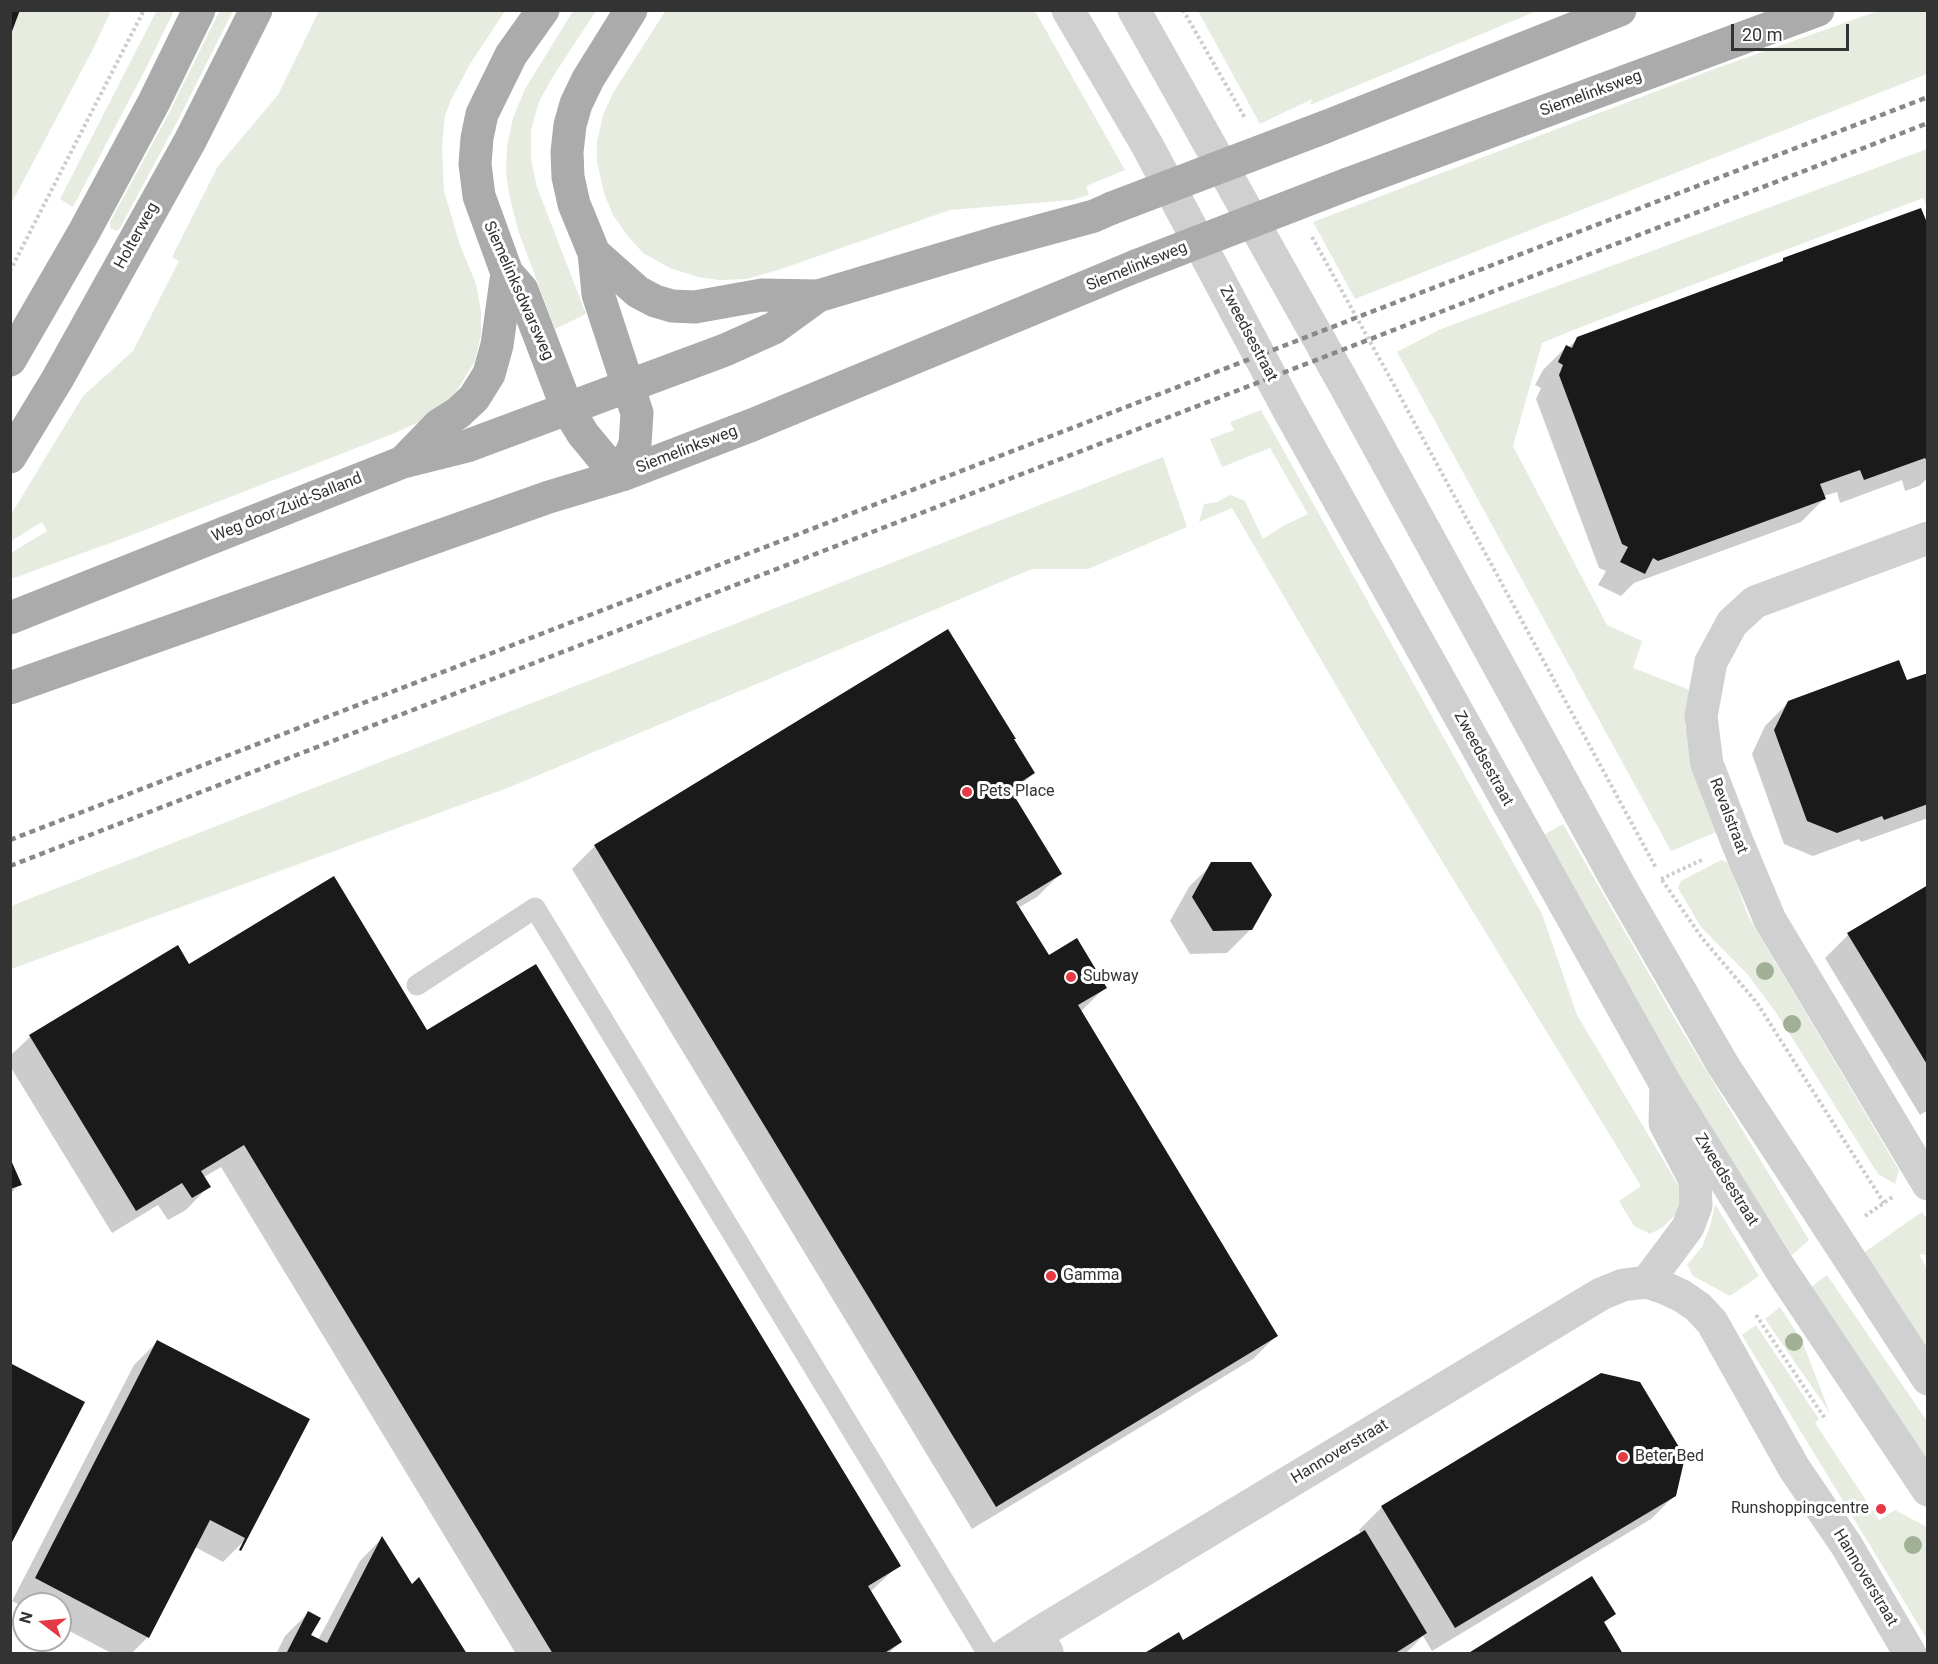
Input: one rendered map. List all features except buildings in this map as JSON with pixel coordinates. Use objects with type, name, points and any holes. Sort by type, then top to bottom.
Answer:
[{"type":"main road","points":[[10,360],[84,232],[154,102],[199,10]]},
{"type":"main road","name":"Holterweg","points":[[10,457],[58,378],[190,141],[256,10]]},
{"type":"main road","name":"Siemelinksdwarsweg","points":[[543,10],[511,55],[482,114],[475,164],[479,196],[507,273],[522,290],[567,408]]},
{"type":"main road","points":[[10,688],[549,497],[622,475],[635,444],[637,413],[598,294],[594,253],[574,204],[568,177],[567,152],[570,125],[576,104],[588,79],[631,10]]},
{"type":"main road","points":[[594,253],[638,292],[655,301],[672,306],[694,307],[762,295],[818,296],[1094,216],[1620,10]]},
{"type":"main road","name":"Siemelinksweg","points":[[567,408],[583,434],[602,457],[622,475],[752,425],[1136,266],[1348,184],[1818,10]]},
{"type":"main road","points":[[403,462],[439,425],[458,413],[474,398],[489,374],[497,345],[507,273]]},
{"type":"main road","points":[[567,408],[724,350],[774,328],[818,296]]},
{"type":"main road","name":"Weg door Zuid-Salland","points":[[10,618],[403,462],[466,446],[567,408]]},
{"type":"street","name":"Zweedsestraat","points":[[1068,10],[1147,145],[1288,409],[1666,1085],[1783,1273],[1928,1490]]},
{"type":"street","points":[[1134,10],[1343,382],[1618,883],[1723,1065],[1928,1379]]},
{"type":"street","name":"Revalstraat","points":[[1928,538],[1755,602],[1732,623],[1711,662],[1701,716],[1707,764],[1770,920],[1928,1184]]},
{"type":"street","points":[[1647,1282],[1688,1227],[1696,1206],[1695,1180],[1665,1123],[1666,1085]]},
{"type":"street","name":"Hannoverstraat","points":[[1006,1653],[1043,1644],[1601,1294],[1623,1286],[1647,1282],[1682,1296],[1698,1307],[1712,1322],[1794,1468],[1847,1546],[1910,1653]]},
{"type":"lane","points":[[417,985],[535,908],[988,1653]]},
{"type":"path","points":[[10,271],[144,10]]},
{"type":"path","points":[[1394,385],[1656,868]]},
{"type":"path","points":[[1738,844],[1661,879],[1702,939],[1757,1003],[1884,1203]]},
{"type":"path","points":[[1756,1315],[1826,1420]]},
{"type":"shaded area","points":[[157,10],[174,11],[73,207],[60,199]]},
{"type":"shaded area","points":[[220,10],[233,11],[120,228],[117,231],[110,228],[110,222],[168,115]]},
{"type":"shaded area","points":[[666,10],[1035,11],[1125,170],[1086,186],[1089,195],[1072,200],[950,210],[747,279],[720,280],[698,277],[670,268],[643,253],[613,215],[604,193],[597,162],[597,142],[603,115],[613,93]]},
{"type":"shaded area","points":[[11,11],[111,11],[11,204]]},
{"type":"shaded area","points":[[319,11],[505,11],[470,64],[451,100],[445,115],[442,146],[444,191],[460,245],[476,284],[481,311],[481,335],[475,361],[456,392],[425,419],[395,433],[132,535],[11,579],[11,553],[47,531],[42,522],[11,541],[10,516],[83,396],[133,351],[179,261],[172,257],[218,166],[278,95]]},
{"type":"shaded area","points":[[573,11],[596,11],[552,78],[539,102],[531,130],[531,159],[537,187],[586,314],[555,329],[518,230],[509,194],[506,171],[507,146],[513,118],[525,89]]},
{"type":"shaded area","points":[[1198,11],[1537,11],[1310,105],[1312,99],[1260,124]]},
{"type":"shaded area","points":[[1878,11],[1927,11],[1927,74],[1355,299],[1313,222],[1717,68]]},
{"type":"shaded area","points":[[1927,149],[1927,205],[1923,198],[1542,343],[1513,446],[1607,625],[1642,641],[1633,668],[1690,690],[1685,727],[1696,753],[1719,831],[1671,851],[1397,352],[1441,329]]},
{"type":"shaded area","points":[[1261,410],[1542,914],[1577,1015],[1678,1185],[1683,1207],[1663,1227],[1650,1234],[1634,1226],[1619,1201],[1641,1186],[1374,750],[1232,508],[1199,522],[1204,504],[1217,502],[1230,495],[1245,501],[1263,539],[1308,514],[1270,448],[1222,467],[1210,439],[1234,430],[1230,422]]},
{"type":"shaded area","points":[[1163,457],[1187,527],[1088,569],[1032,569],[510,787],[11,969],[11,906]]},
{"type":"shaded area","points":[[1563,824],[1675,1019],[1809,1240],[1792,1255],[1687,1093],[1544,835]]},
{"type":"shaded area","points":[[1721,860],[1729,863],[1748,916],[1899,1170],[1895,1184],[1878,1174],[1777,1014],[1748,975],[1701,927],[1678,888],[1681,881]]},
{"type":"shaded area","points":[[1715,1204],[1759,1276],[1730,1296],[1693,1276],[1687,1265],[1702,1247]]},
{"type":"shaded area","points":[[1922,1212],[1928,1220],[1927,1255],[1919,1254],[1927,1269],[1927,1351],[1862,1254]]},
{"type":"shaded area","points":[[1827,1275],[1927,1421],[1927,1460],[1811,1287]]},
{"type":"shaded area","points":[[1780,1307],[1802,1341],[1830,1413],[1765,1319]]},
{"type":"shaded area","points":[[1756,1325],[1819,1419],[1815,1423],[1879,1520],[1895,1510],[1927,1527],[1927,1639],[1742,1335]]},
{"type":"railway","points":[[10,840],[1928,97]]},
{"type":"railway","points":[[10,866],[1928,123]]},
{"type":"place","name":"Pets Place","points":[[967,792]]},
{"type":"place","name":"Subway","points":[[1071,977]]},
{"type":"place","name":"Gamma","points":[[1051,1276]]},
{"type":"place","name":"Beter Bed","points":[[1623,1457]]},
{"type":"place","name":"Runshoppingcentre","points":[[1881,1509]]}]
